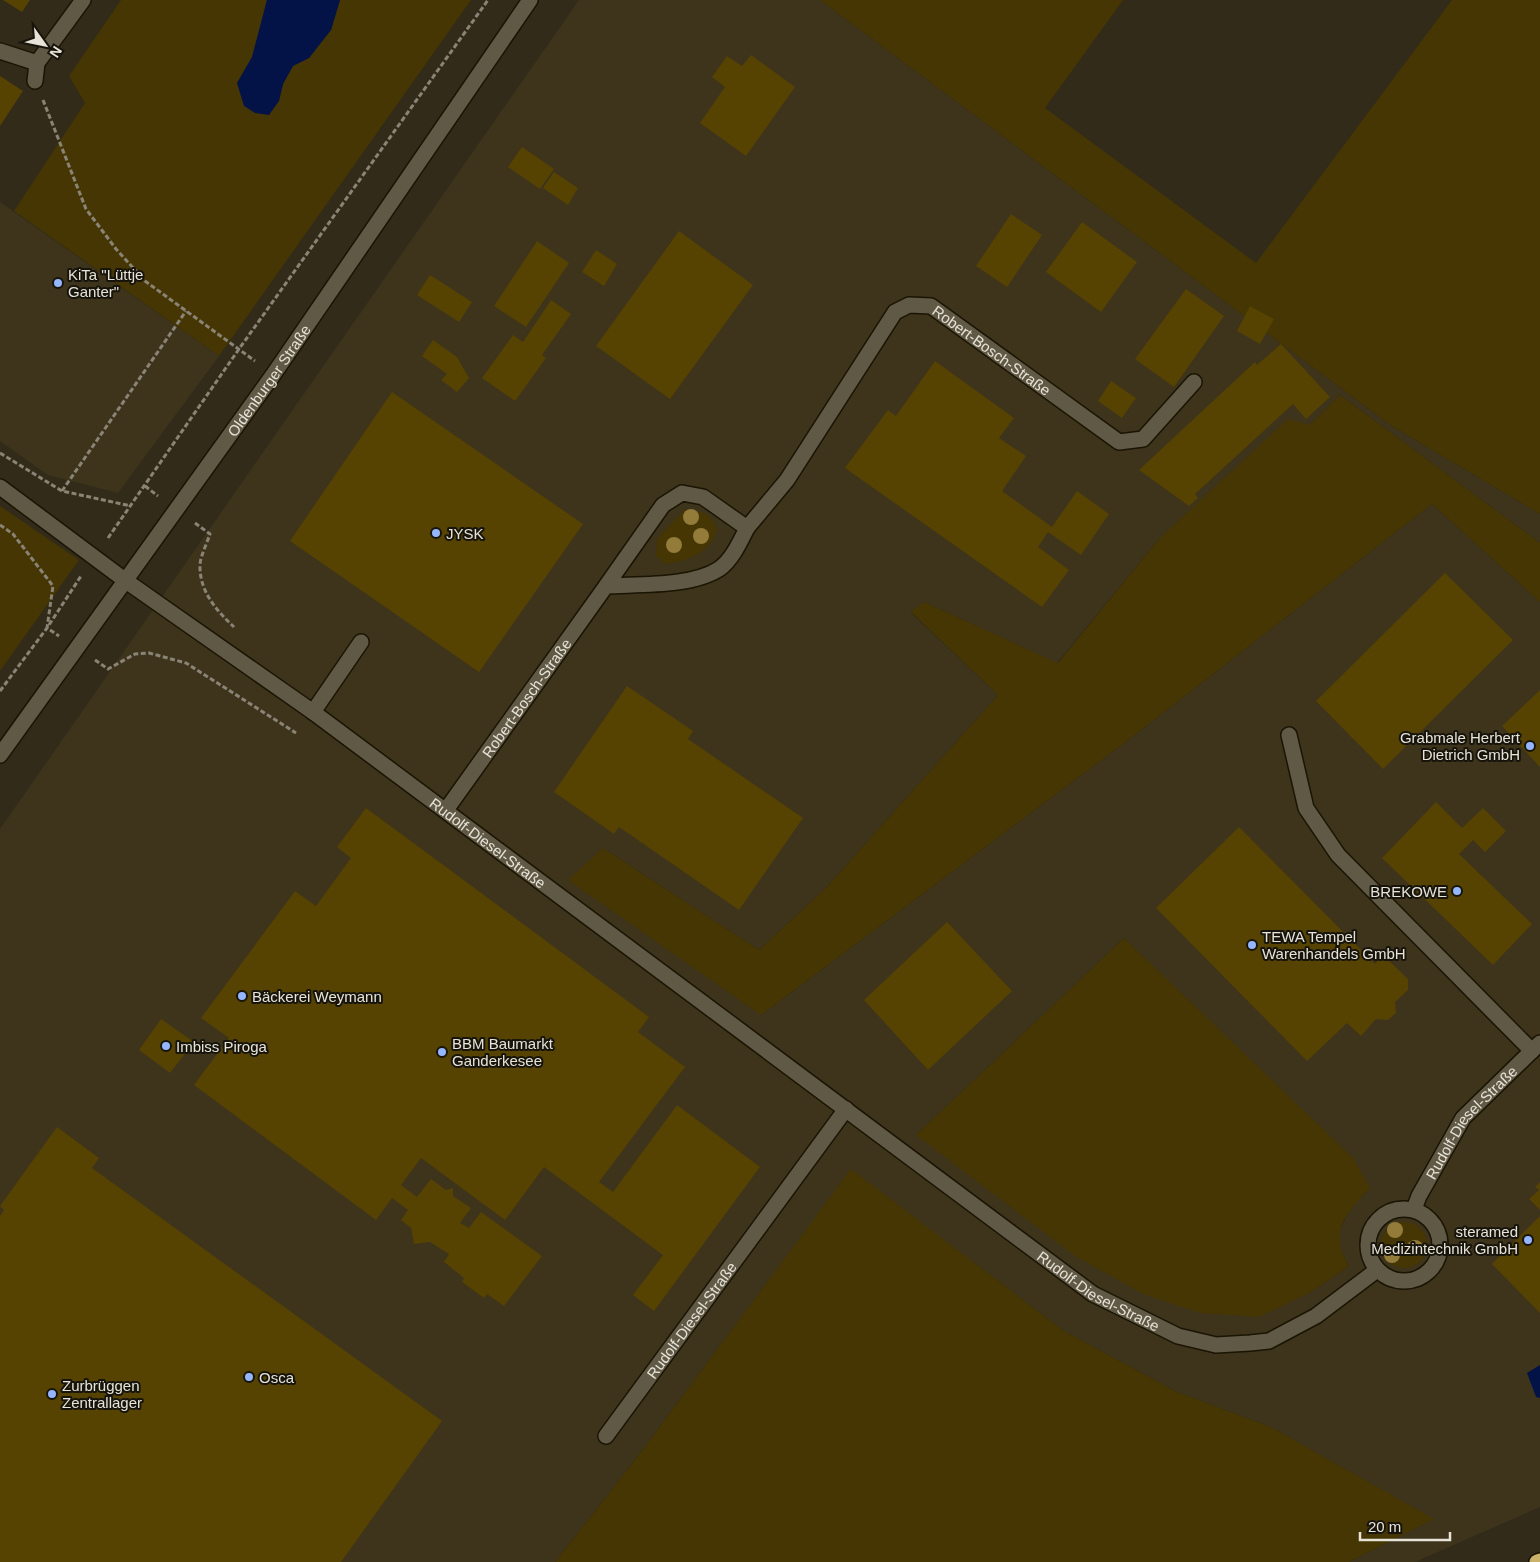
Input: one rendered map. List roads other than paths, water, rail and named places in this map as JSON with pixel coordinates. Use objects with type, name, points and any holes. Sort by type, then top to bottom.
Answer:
[{"type":"street","points":[[35,82],[37,63],[82,0]]},
{"type":"street","name":"Oldenburger Straße","points":[[0,755],[273,374],[530,0]]},
{"type":"street","points":[[0,51],[37,63]]},
{"type":"street","name":"Robert-Bosch-Straße","points":[[606,586],[699,578],[719,568],[735,550],[747,528],[787,480],[895,312],[908,305],[931,306],[1119,442],[1143,439],[1194,382]]},
{"type":"street","name":"Rudolf-Diesel-Straße","points":[[0,487],[95,556],[126,581],[313,712],[446,810],[1092,1294],[1178,1336],[1216,1344],[1268,1341],[1316,1316],[1377,1270]]},
{"type":"street","name":"Robert-Bosch-Straße","points":[[446,810],[663,505],[682,493],[703,497],[747,528]]},
{"type":"street","points":[[313,712],[361,642]]},
{"type":"street","points":[[1289,736],[1306,808],[1338,855],[1536,1047]]},
{"type":"street","name":"Rudolf-Diesel-Straße","points":[[1414,1210],[1419,1196],[1463,1118],[1536,1047]]},
{"type":"street","name":"Rudolf-Diesel-Straße","points":[[606,1436],[846,1109]]},
{"type":"street","points":[[1402,1208],[1414,1210],[1425,1214],[1434,1223],[1439,1234],[1439,1252],[1432,1269],[1422,1277],[1411,1281],[1387,1278],[1370,1261],[1367,1249],[1368,1237],[1372,1226],[1380,1217],[1390,1211],[1402,1208]]},
{"type":"place","name":"KiTa \"Lüttje Ganter\"","points":[[58,283]]},
{"type":"place","name":"JYSK","points":[[436,533]]},
{"type":"place","name":"Grabmale Herbert Dietrich GmbH","points":[[1530,746]]},
{"type":"place","name":"BREKOWE","points":[[1457,891]]},
{"type":"place","name":"TEWA Tempel Warenhandels GmbH","points":[[1252,945]]},
{"type":"place","name":"Bäckerei Weymann","points":[[242,996]]},
{"type":"place","name":"Imbiss Piroga","points":[[166,1046]]},
{"type":"place","name":"BBM Baumarkt Ganderkesee","points":[[442,1052]]},
{"type":"place","name":"steramed Medizintechnik GmbH","points":[[1528,1240]]},
{"type":"place","name":"Osca","points":[[249,1377]]},
{"type":"place","name":"Zurbrüggen Zentrallager","points":[[52,1394]]}]
